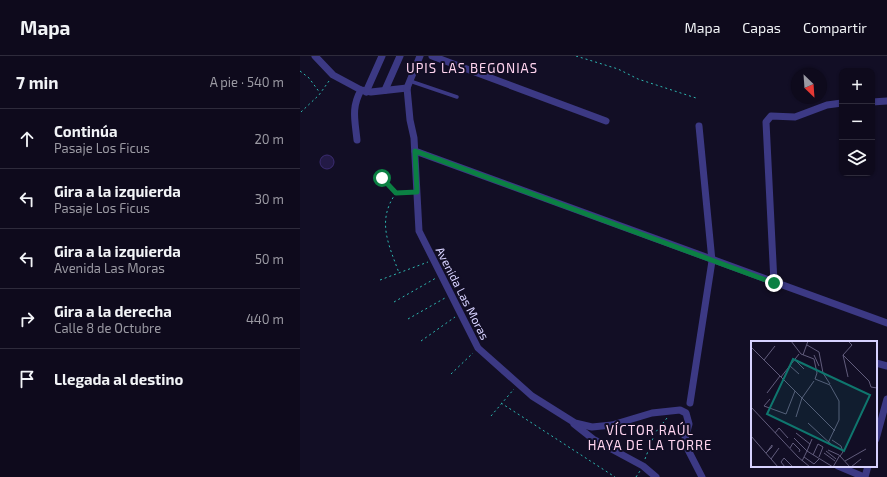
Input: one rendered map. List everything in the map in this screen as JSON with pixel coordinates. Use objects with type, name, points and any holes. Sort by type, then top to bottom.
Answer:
[{"type":"street","points":[[315,56],[333,75],[364,91],[385,90],[409,85],[420,56]]},
{"type":"street","points":[[385,90],[400,56]]},
{"type":"street","points":[[432,56],[606,121]]},
{"type":"street","points":[[357,140],[354,110],[355,100],[364,91],[379,57]]},
{"type":"street","name":"Avenida Las Moras","points":[[409,85],[415,151],[419,231],[478,348],[532,396],[574,423],[592,427],[612,425],[652,413],[680,410],[686,413],[689,424],[684,442],[702,477]]},
{"type":"street","points":[[875,102],[887,101]]},
{"type":"street","points":[[774,283],[766,122],[771,116],[795,117],[827,105],[839,103]]},
{"type":"street","points":[[690,403],[712,261],[699,126]]},
{"type":"street","points":[[415,151],[712,261],[887,323]]},
{"type":"street","points":[[877,363],[887,366]]},
{"type":"street","points":[[878,426],[887,399]]},
{"type":"street","points":[[568,419],[593,439],[643,466],[656,477]]},
{"type":"street","points":[[840,467],[864,477],[868,467]]},
{"type":"lane","points":[[409,85],[457,97]]},
{"type":"path","points":[[576,56],[618,70],[638,79],[696,98]]},
{"type":"path","points":[[300,72],[309,78],[320,94]]},
{"type":"path","points":[[301,112],[320,94],[333,75]]},
{"type":"path","points":[[382,178],[396,193],[417,192]]},
{"type":"path","points":[[396,193],[385,216],[384,227],[399,273]]},
{"type":"path","points":[[380,280],[434,260]]},
{"type":"path","points":[[394,302],[442,275]]},
{"type":"path","points":[[408,319],[451,294]]},
{"type":"path","points":[[421,340],[460,313]]},
{"type":"path","points":[[451,374],[478,348]]},
{"type":"path","points":[[491,416],[518,383]]},
{"type":"path","points":[[502,403],[615,477]]},
{"type":"path","points":[[636,477],[643,466],[655,433],[663,425],[670,412]]},
{"type":"building","points":[[324,155],[330,155],[334,159],[334,165],[330,169],[324,169],[320,165],[320,159]]},
{"type":"district","name":"UPIS LAS BEGONIAS","points":[[472,68]]},
{"type":"district","name":"VÍCTOR RAÚL HAYA DE LA TORRE","points":[[650,438]]},
{"type":"route","points":[[382,178],[396,193],[417,192],[415,151],[774,283]]}]
